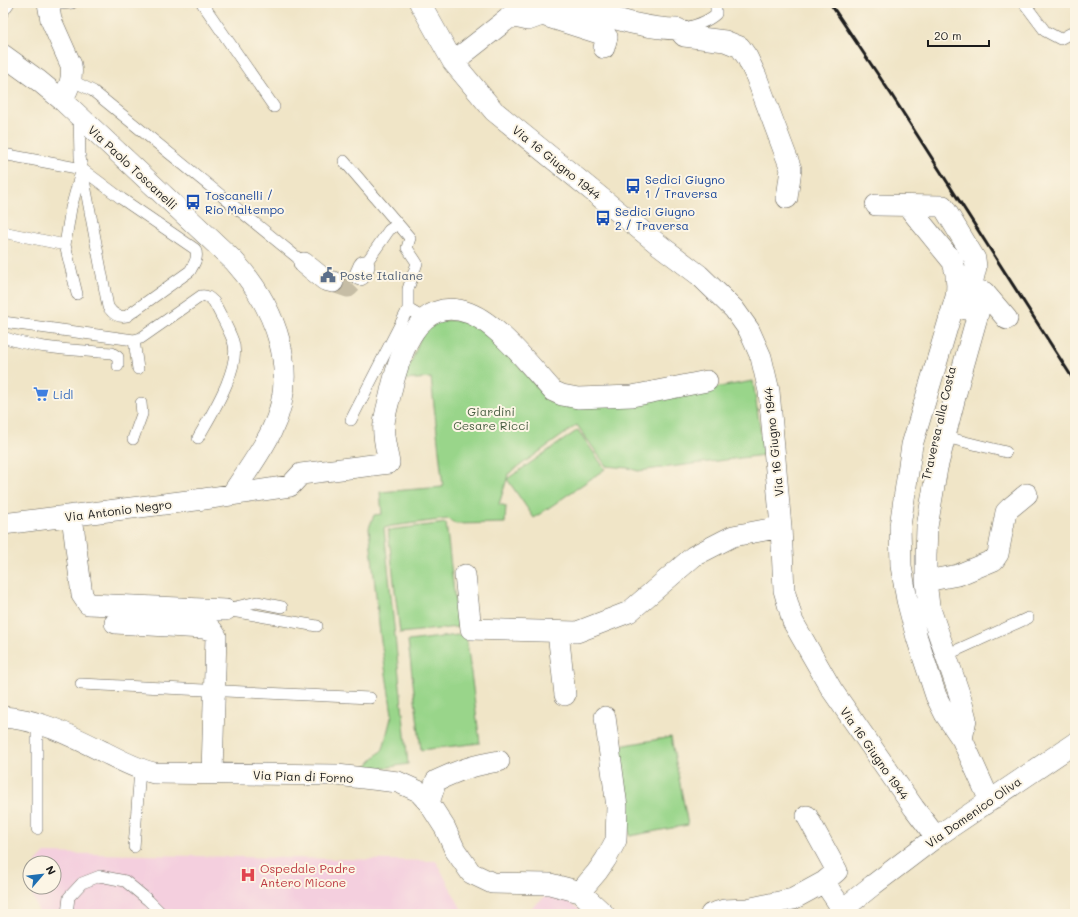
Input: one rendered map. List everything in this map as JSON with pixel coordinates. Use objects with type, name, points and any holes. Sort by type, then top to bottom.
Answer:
[{"type":"street","name":"Via 16 Giugno 1944","points":[[420,3],[453,62],[494,111],[658,244],[699,275],[734,309],[749,330],[761,358],[769,391],[781,527],[784,590],[793,622],[832,690],[936,837]]},
{"type":"street","points":[[453,62],[510,16],[525,6],[534,3]]},
{"type":"street","points":[[548,3],[579,9],[655,28],[678,29],[684,36],[725,41],[740,47],[756,76],[791,169],[787,198]]},
{"type":"street","points":[[48,4],[52,25],[71,65],[72,80],[62,100]]},
{"type":"street","points":[[510,16],[528,20],[542,15],[605,35],[607,37],[604,48]]},
{"type":"street","name":"Via Paolo Toscanelli","points":[[3,55],[62,100],[234,261],[250,278],[259,292],[278,335],[285,369],[281,401],[278,415],[271,432],[232,494]]},
{"type":"street","name":"Traversa alla Costa","points":[[876,205],[943,206],[975,259],[976,267],[928,457],[917,525],[919,566],[921,576],[926,581],[929,606],[960,696],[966,719],[962,739]]},
{"type":"street","points":[[910,209],[953,262],[958,283],[956,297],[912,446],[900,526],[901,566],[907,600],[917,638],[936,696],[945,714],[962,739],[990,801]]},
{"type":"street","points":[[304,263],[325,280],[333,282]]},
{"type":"street","points":[[1007,319],[984,292],[937,468],[927,527],[926,581],[958,575],[994,560],[998,554],[1006,512],[1026,494]]},
{"type":"street","points":[[232,494],[290,486],[301,474],[389,463],[384,425],[400,358],[411,336],[416,314],[447,309],[463,311],[482,319],[501,335],[553,391],[562,395],[578,398],[632,396],[707,381]]},
{"type":"street","name":"Via Antonio Negro","points":[[3,524],[204,499],[232,494]]},
{"type":"street","points":[[72,516],[82,595],[88,604],[226,610]]},
{"type":"street","points":[[465,575],[471,629],[577,632],[630,612],[694,556],[732,536],[781,527]]},
{"type":"street","points":[[115,623],[203,628],[212,630],[216,636],[212,773]]},
{"type":"street","points":[[558,632],[565,695]]},
{"type":"street","name":"Via Pian di Forno","points":[[3,717],[16,718],[37,723],[72,736],[140,770],[154,773],[337,775],[398,782],[418,791],[429,803],[445,828],[455,850],[471,874],[492,883],[550,884],[580,892],[604,914]]},
{"type":"street","points":[[580,892],[598,872],[616,840],[617,807],[605,717]]},
{"type":"street","name":"Via Domenico Oliva","points":[[840,912],[936,837],[1075,743]]},
{"type":"street","points":[[429,803],[436,781],[456,771],[478,764],[498,761]]},
{"type":"street","points":[[711,914],[724,910],[748,912],[793,899],[824,882],[837,871],[807,816]]},
{"type":"street","points":[[824,882],[840,912]]},
{"type":"lane","points":[[3,12],[9,3]]},
{"type":"lane","points":[[48,4],[72,3]]},
{"type":"lane","points":[[202,3],[274,107]]},
{"type":"lane","points":[[678,29],[692,27],[712,18],[716,14],[715,3]]},
{"type":"lane","points":[[1024,3],[1046,31],[1060,39],[1075,31]]},
{"type":"lane","points":[[72,80],[98,94],[304,263]]},
{"type":"lane","points":[[3,154],[82,169],[194,249],[197,253],[190,271],[127,316],[120,317],[112,313],[108,307],[82,169],[80,157],[79,116]]},
{"type":"lane","points":[[344,161],[410,238],[407,248],[417,263],[408,289],[416,314],[350,420]]},
{"type":"lane","points":[[77,294],[65,245],[71,208],[82,169]]},
{"type":"lane","points":[[362,271],[389,230],[398,224]]},
{"type":"lane","points":[[3,232],[65,245]]},
{"type":"lane","points":[[3,322],[134,340],[141,338],[201,296],[207,296],[214,302],[233,342],[233,362],[230,375],[218,403],[198,438]]},
{"type":"lane","points":[[3,337],[48,347],[112,353],[118,357],[118,366]]},
{"type":"lane","points":[[134,340],[138,369]]},
{"type":"lane","points":[[133,438],[142,414],[141,403]]},
{"type":"lane","points":[[945,437],[1006,452]]},
{"type":"lane","points":[[226,610],[257,602],[282,607]]},
{"type":"lane","points":[[226,610],[317,626]]},
{"type":"lane","points":[[946,655],[1028,618]]},
{"type":"lane","points":[[81,684],[370,698]]},
{"type":"lane","points":[[37,723],[37,829]]},
{"type":"lane","points":[[134,847],[140,770]]},
{"type":"lane","points":[[68,914],[70,897],[82,883],[100,876],[125,881],[162,914]]},
{"type":"shaded area","name":"Ospedale Padre Antero Micone","points":[[45,853],[436,861],[464,914],[39,914],[33,895],[62,895],[62,855],[43,855]]},
{"type":"shaded area","points":[[553,890],[586,914],[524,914]]},
{"type":"green space","name":"Giardini Cesare Ricci","points":[[448,320],[473,324],[501,345],[550,402],[561,405],[702,390],[753,381],[764,455],[638,471],[628,468],[606,466],[577,425],[508,474],[499,504],[506,506],[505,523],[456,524],[448,519],[384,528],[408,764],[360,772],[383,749],[392,714],[380,634],[369,528],[374,515],[382,514],[380,492],[443,487],[431,378],[402,380],[411,363],[421,336],[437,322]]},
{"type":"green space","points":[[578,430],[605,469],[534,518],[507,479]]},
{"type":"green space","points":[[446,523],[458,627],[400,633],[388,530]]},
{"type":"green space","points":[[466,634],[480,743],[421,750],[408,641]]},
{"type":"green space","points":[[671,737],[688,825],[630,836],[614,747]]},
{"type":"tunnel","points":[[333,282],[348,287],[360,275]]},
{"type":"railway","points":[[830,3],[891,94],[1075,382]]},
{"type":"place","name":"Sedici Giugno 1 / Traversa","points":[[633,186]]},
{"type":"place","name":"Toscanelli / Rio Maltempo","points":[[193,202]]},
{"type":"place","name":"Sedici Giugno 2 / Traversa","points":[[603,218]]},
{"type":"place","name":"Poste Italiane","points":[[328,275]]},
{"type":"place","name":"Lidl","points":[[41,394]]},
{"type":"place","name":"Ospedale Padre Antero Micone","points":[[248,875]]}]
